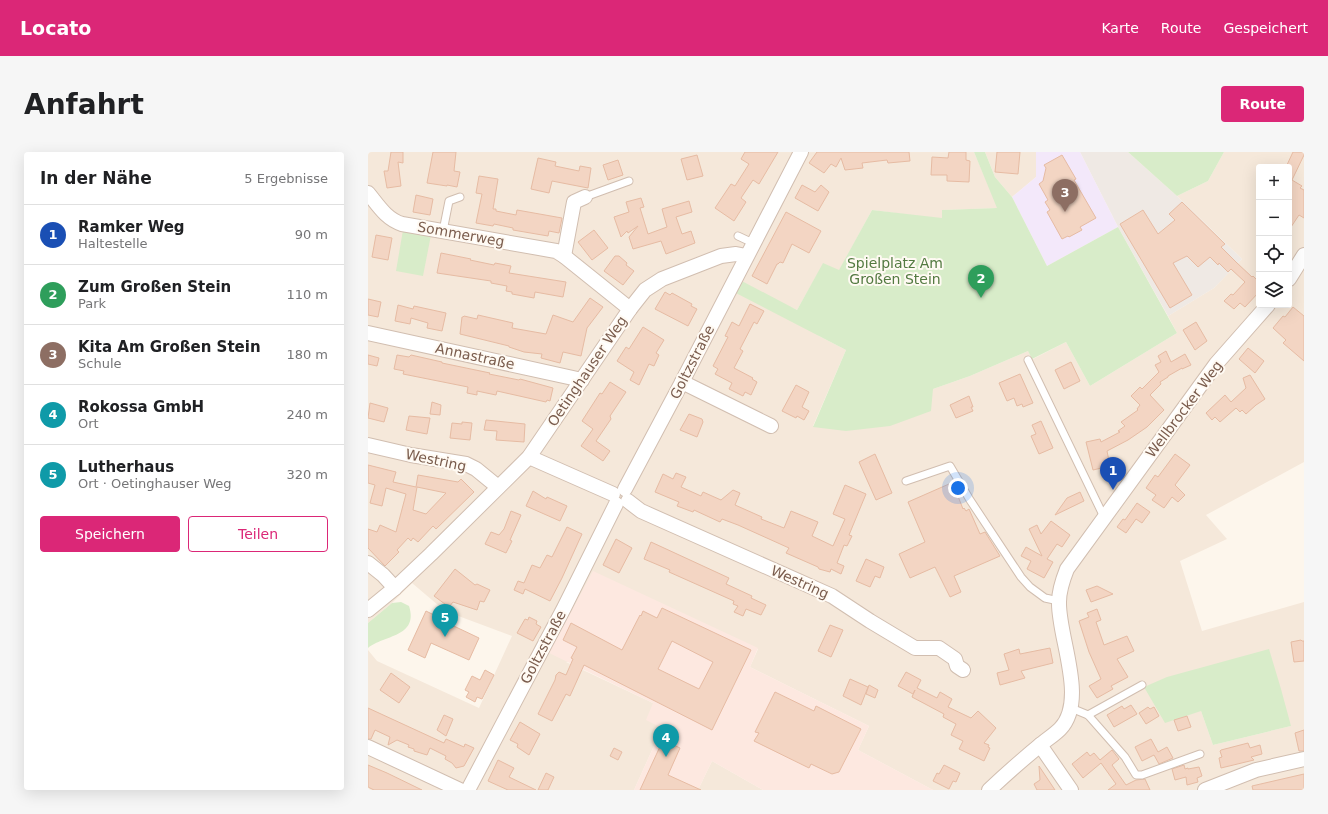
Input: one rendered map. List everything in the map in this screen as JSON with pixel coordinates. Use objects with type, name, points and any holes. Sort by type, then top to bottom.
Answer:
[{"type":"street","points":[[746,256],[801,152]]},
{"type":"street","name":"Sommerweg","points":[[368,193],[387,216],[402,224],[556,252],[564,256],[630,308]]},
{"type":"street","points":[[564,256],[574,202],[585,197]]},
{"type":"street","name":"Oetinghauser Weg","points":[[368,610],[395,588],[431,554],[529,457],[630,308],[644,290],[662,279],[721,256],[729,254],[746,256]]},
{"type":"street","points":[[1292,274],[1304,255]]},
{"type":"street","name":"Goltzstraße","points":[[468,790],[682,382],[746,256]]},
{"type":"street","name":"Wellbrocker Weg","points":[[988,790],[1061,728],[1071,708],[1072,690],[1059,602],[1062,583],[1067,569],[1216,364],[1265,308]]},
{"type":"street","name":"Annastraße","points":[[368,333],[582,380]]},
{"type":"street","points":[[682,382],[771,426]]},
{"type":"street","name":"Westring","points":[[368,445],[412,455],[466,464],[476,468],[498,487]]},
{"type":"street","name":"Westring","points":[[529,457],[621,497],[641,511],[832,596],[915,648],[939,648],[954,659],[957,666],[963,670]]},
{"type":"street","points":[[368,563],[395,588]]},
{"type":"street","points":[[1040,745],[1071,790]]},
{"type":"street","points":[[368,747],[460,790]]},
{"type":"street","points":[[1205,790],[1256,770],[1304,759]]},
{"type":"lane","points":[[585,197],[629,181]]},
{"type":"lane","points":[[443,231],[449,201],[460,197]]},
{"type":"lane","points":[[738,236],[753,243]]},
{"type":"lane","points":[[1028,360],[1104,517]]},
{"type":"lane","points":[[906,481],[950,466],[970,500],[1021,577],[1030,587],[1045,598],[1059,602]]},
{"type":"lane","points":[[1088,715],[1142,685]]},
{"type":"lane","points":[[1071,708],[1088,715],[1125,757],[1136,775],[1142,775],[1200,754]]},
{"type":"shaded area","points":[[368,152],[974,152],[998,208],[942,210],[942,219],[872,210],[839,271],[823,264],[797,310],[786,305],[819,336],[846,350],[813,426],[933,389],[970,376],[1028,351],[1033,359],[1066,342],[1090,386],[1177,333],[1168,316],[1214,288],[1242,259],[1177,196],[1208,181],[1224,152],[1304,152],[1304,462],[1206,515],[1227,539],[1180,561],[1202,631],[1304,602],[1304,790],[933,790],[858,750],[869,726],[750,667],[758,649],[566,662],[653,703],[662,728],[634,790],[368,790],[368,650],[377,661],[479,708],[512,636],[445,611],[412,583],[392,603],[368,623]],"holes":[[[1201,711],[1291,726],[1213,745]]]},
{"type":"shaded area","points":[[985,152],[1036,152],[1036,177],[1012,197],[995,177]]},
{"type":"shaded area","points":[[1036,152],[1080,152],[1118,227],[1047,266],[1012,197],[1036,177]]},
{"type":"shaded area","points":[[1080,152],[1128,152],[1177,196],[1242,259],[1214,288],[1168,316],[1118,227]]},
{"type":"shaded area","points":[[593,571],[758,648],[750,667],[869,726],[858,750],[933,790],[763,790],[712,761],[698,790],[634,790],[662,728],[646,720],[653,703],[549,653]]},
{"type":"shaded area","points":[[712,761],[763,790],[698,790]]},
{"type":"green space","name":"Spielplatz Am Großen Stein","points":[[974,152],[985,152],[995,177],[1012,197],[1047,266],[1118,227],[1177,333],[1090,386],[1066,342],[1032,359],[1028,351],[970,376],[933,389],[931,411],[890,426],[846,431],[813,427],[846,350],[732,291],[738,279],[797,310],[823,263],[839,270],[872,210],[942,218],[942,210],[997,208]]},
{"type":"green space","points":[[1128,152],[1224,152],[1208,181],[1177,196]]},
{"type":"green space","points":[[403,230],[431,235],[423,276],[396,271]]},
{"type":"green space","points":[[401,602],[409,606],[411,616],[409,624],[398,634],[368,648],[368,623],[392,603]]},
{"type":"green space","points":[[1269,649],[1291,726],[1213,745],[1201,711],[1165,723],[1144,687],[1167,677]]},
{"type":"building","points":[[391,152],[403,152],[403,163],[398,162],[401,186],[387,188],[384,171],[388,171]]},
{"type":"building","points":[[433,152],[456,152],[454,171],[460,172],[457,187],[427,183]]},
{"type":"building","points":[[745,152],[778,152],[759,184],[753,180],[741,198],[746,202],[734,221],[715,208],[731,184],[735,186],[749,164],[741,159]]},
{"type":"building","points":[[817,152],[909,152],[910,161],[888,163],[887,160],[862,163],[863,168],[845,170],[841,158],[836,167],[831,164],[824,173],[809,163]]},
{"type":"building","points":[[949,152],[966,152],[966,160],[970,161],[969,182],[947,181],[947,175],[931,175],[932,157],[948,158]]},
{"type":"building","points":[[997,152],[1020,152],[1018,174],[995,172]]},
{"type":"building","points":[[1293,152],[1304,152],[1292,180],[1292,164],[1287,164]]},
{"type":"building","points":[[697,155],[703,176],[687,180],[681,159]]},
{"type":"building","points":[[1062,155],[1076,179],[1074,180],[1096,218],[1080,227],[1082,230],[1062,239],[1047,212],[1050,210],[1045,202],[1048,200],[1039,184],[1043,181],[1046,168],[1044,165]]},
{"type":"building","points":[[538,158],[556,162],[555,166],[579,171],[580,166],[591,168],[588,188],[552,181],[549,193],[531,189]]},
{"type":"building","points":[[618,160],[623,175],[608,180],[603,165]]},
{"type":"building","points":[[479,176],[498,179],[493,209],[516,215],[517,210],[562,218],[559,233],[549,231],[548,236],[513,230],[513,228],[494,224],[493,226],[476,223],[482,194],[476,193]]},
{"type":"building","points":[[1292,180],[1302,186],[1300,188],[1304,190],[1304,218],[1299,215],[1292,226]]},
{"type":"building","points":[[802,185],[815,192],[821,185],[829,192],[818,211],[795,198]]},
{"type":"building","points":[[416,195],[433,199],[430,215],[413,212]]},
{"type":"building","points":[[641,198],[644,207],[640,208],[648,234],[667,227],[662,209],[689,201],[692,212],[676,217],[682,234],[691,231],[695,243],[666,254],[661,241],[633,249],[629,237],[638,226],[628,233],[627,231],[621,237],[614,217],[629,212],[626,202]]},
{"type":"building","points":[[1182,202],[1225,244],[1221,247],[1252,277],[1253,276],[1256,279],[1256,295],[1245,307],[1240,303],[1234,309],[1224,301],[1231,294],[1233,295],[1245,282],[1231,269],[1228,272],[1210,257],[1198,267],[1187,256],[1173,263],[1192,295],[1170,308],[1120,224],[1143,210],[1158,234],[1175,220],[1169,214]]},
{"type":"building","points":[[786,212],[821,231],[809,253],[792,244],[783,263],[780,262],[777,264],[767,284],[752,276]]},
{"type":"building","points":[[594,230],[608,248],[592,260],[578,242]]},
{"type":"building","points":[[376,235],[392,238],[388,260],[372,257]]},
{"type":"building","points":[[441,253],[494,265],[495,263],[511,266],[509,273],[566,282],[563,297],[535,292],[534,298],[512,294],[512,292],[506,291],[507,286],[491,283],[491,281],[437,273]]},
{"type":"building","points":[[615,256],[619,256],[627,263],[626,265],[634,271],[623,285],[604,271]]},
{"type":"building","points":[[665,292],[670,295],[672,293],[692,304],[691,306],[697,309],[688,326],[655,309]]},
{"type":"building","points":[[590,298],[603,307],[587,328],[581,356],[563,352],[560,363],[541,358],[542,354],[524,352],[509,346],[460,334],[462,317],[464,316],[477,319],[478,315],[513,323],[512,328],[546,334],[553,315],[573,322]]},
{"type":"building","points":[[368,299],[381,302],[378,317],[368,315]]},
{"type":"building","points":[[750,304],[764,311],[757,324],[754,322],[740,349],[743,351],[734,368],[753,378],[752,379],[757,382],[751,395],[745,392],[743,396],[729,389],[732,383],[715,374],[718,369],[713,366],[728,337],[725,336],[732,322],[739,326]]},
{"type":"building","points":[[398,305],[413,309],[414,306],[446,313],[442,331],[427,328],[428,323],[411,318],[410,324],[395,321]]},
{"type":"building","points":[[1293,307],[1304,316],[1304,361],[1283,343],[1286,340],[1273,328]]},
{"type":"building","points":[[1196,322],[1207,341],[1195,350],[1183,330]]},
{"type":"building","points":[[643,327],[664,340],[656,353],[659,355],[654,366],[649,364],[639,385],[630,380],[634,372],[617,361],[626,347],[629,349]]},
{"type":"building","points":[[1248,348],[1264,361],[1255,373],[1239,359]]},
{"type":"building","points":[[1166,351],[1171,362],[1185,354],[1191,365],[1168,376],[1160,382],[1161,384],[1150,395],[1164,410],[1147,427],[1128,440],[1107,451],[1110,466],[1093,470],[1086,442],[1100,439],[1101,442],[1120,432],[1118,431],[1125,426],[1121,422],[1138,410],[1137,409],[1140,405],[1131,396],[1140,387],[1142,389],[1159,372],[1155,365],[1161,362],[1158,356]]},
{"type":"building","points":[[368,355],[379,358],[377,366],[368,364]]},
{"type":"building","points":[[397,355],[409,357],[411,355],[490,373],[489,374],[520,379],[553,388],[550,401],[547,400],[546,402],[497,391],[496,395],[477,391],[477,395],[467,393],[468,387],[403,374],[404,371],[394,369]]},
{"type":"building","points":[[1071,362],[1080,381],[1064,389],[1055,370]]},
{"type":"building","points":[[1020,374],[1033,403],[1023,407],[1022,404],[1017,406],[1014,398],[1007,401],[999,383]]},
{"type":"building","points":[[1250,375],[1265,399],[1246,414],[1242,410],[1240,412],[1236,408],[1220,422],[1215,417],[1212,420],[1206,413],[1225,395],[1231,402],[1246,388],[1243,378]]},
{"type":"building","points":[[610,382],[626,392],[610,416],[611,419],[596,441],[610,451],[603,461],[581,446],[593,429],[582,421],[600,393],[602,394]]},
{"type":"building","points":[[796,385],[809,392],[802,407],[809,411],[804,420],[782,411]]},
{"type":"building","points":[[969,396],[973,411],[956,418],[950,405]]},
{"type":"building","points":[[432,402],[441,405],[440,415],[430,414]]},
{"type":"building","points":[[370,403],[388,408],[384,422],[368,418]]},
{"type":"building","points":[[689,414],[702,419],[703,422],[697,437],[680,430]]},
{"type":"building","points":[[409,416],[430,418],[427,434],[406,430]]},
{"type":"building","points":[[486,420],[525,424],[524,442],[496,440],[497,431],[484,430]]},
{"type":"building","points":[[1041,421],[1053,448],[1039,454],[1031,436],[1036,434],[1032,425]]},
{"type":"building","points":[[462,422],[472,423],[470,440],[450,438],[452,423],[462,424]]},
{"type":"building","points":[[875,454],[892,493],[876,500],[859,462]]},
{"type":"building","points":[[1175,454],[1190,465],[1175,485],[1185,495],[1178,502],[1172,497],[1164,508],[1152,500],[1156,495],[1146,488],[1155,475],[1158,477]]},
{"type":"building","points":[[368,465],[396,472],[393,482],[416,487],[418,475],[458,482],[461,479],[474,492],[436,529],[433,526],[418,542],[413,538],[411,541],[408,538],[397,550],[399,552],[385,566],[368,548],[368,529],[377,532],[380,525],[396,532],[406,494],[386,488],[382,506],[370,503],[375,485],[368,483]],"holes":[[[417,487],[446,493],[426,514],[413,510]]]},
{"type":"building","points":[[676,473],[686,477],[681,487],[701,496],[703,492],[721,500],[733,490],[740,493],[735,505],[762,517],[761,519],[784,528],[791,511],[818,522],[812,536],[833,546],[845,519],[833,514],[845,485],[866,494],[849,535],[852,536],[847,546],[844,545],[837,563],[844,566],[841,574],[831,569],[830,572],[819,569],[818,567],[786,553],[789,548],[722,519],[720,522],[694,510],[693,512],[677,506],[679,502],[655,492],[663,474],[673,479]]},
{"type":"building","points":[[949,484],[950,487],[954,486],[963,509],[964,508],[966,511],[969,509],[980,534],[985,532],[1000,556],[954,576],[961,592],[950,597],[935,567],[910,578],[899,554],[925,542],[908,502]]},
{"type":"building","points":[[533,491],[546,499],[547,497],[567,506],[560,521],[526,506]]},
{"type":"building","points":[[1080,492],[1084,501],[1055,515],[1067,498]]},
{"type":"building","points":[[1137,503],[1150,512],[1142,523],[1136,519],[1126,533],[1117,527],[1123,519],[1125,520]]},
{"type":"building","points":[[511,511],[521,515],[506,553],[485,544],[491,532],[499,535],[504,529]]},
{"type":"building","points":[[1051,521],[1070,535],[1062,547],[1057,544],[1047,559],[1053,562],[1044,578],[1027,569],[1031,561],[1021,556],[1026,547],[1042,556],[1029,529],[1037,525],[1041,534]]},
{"type":"building","points":[[567,527],[582,534],[550,601],[525,589],[523,594],[514,590],[518,581],[524,583],[532,565],[540,568],[547,555],[552,557]]},
{"type":"building","points":[[616,539],[632,548],[619,573],[603,565]]},
{"type":"building","points":[[651,542],[729,578],[726,584],[752,596],[751,598],[766,605],[761,615],[746,609],[743,616],[734,612],[738,606],[733,604],[734,601],[669,572],[670,570],[644,559]]},
{"type":"building","points":[[866,559],[884,567],[880,578],[875,576],[870,587],[856,581]]},
{"type":"building","points":[[455,569],[475,585],[477,584],[490,590],[484,602],[480,601],[477,610],[453,602],[449,607],[434,596]]},
{"type":"building","points":[[1097,586],[1113,594],[1091,602],[1086,590]]},
{"type":"building","points":[[662,608],[751,650],[712,730],[584,665],[570,696],[566,694],[552,721],[538,714],[556,675],[559,672],[566,675],[573,659],[571,658],[577,647],[563,640],[571,623],[622,650],[643,611],[657,618]],"holes":[[[672,641],[713,662],[699,689],[658,669]]]},
{"type":"building","points":[[1097,609],[1101,620],[1096,622],[1104,645],[1127,636],[1134,651],[1117,659],[1128,677],[1111,686],[1113,689],[1097,698],[1089,686],[1101,679],[1089,652],[1079,621],[1089,617],[1087,613]]},
{"type":"building","points":[[426,611],[440,618],[439,619],[479,638],[469,660],[431,643],[425,658],[408,650]]},
{"type":"building","points":[[529,617],[537,621],[536,624],[541,627],[533,641],[517,633],[525,619],[528,620]]},
{"type":"building","points":[[830,625],[843,630],[831,657],[818,651]]},
{"type":"building","points":[[1301,640],[1304,641],[1304,661],[1294,662],[1291,642]]},
{"type":"building","points":[[1050,648],[1053,663],[1021,671],[1025,678],[1000,685],[997,673],[1009,670],[1004,654],[1019,649],[1020,654]]},
{"type":"building","points":[[485,670],[494,675],[482,699],[477,697],[475,702],[466,697],[469,692],[465,690],[472,676],[480,680]]},
{"type":"building","points":[[906,672],[921,680],[917,688],[937,698],[940,692],[952,699],[948,707],[971,718],[978,711],[996,728],[984,743],[989,745],[988,747],[990,748],[984,761],[959,749],[963,741],[951,735],[956,724],[943,717],[944,714],[912,697],[915,690],[913,694],[898,686]]},
{"type":"building","points":[[391,673],[410,687],[399,703],[380,690]]},
{"type":"building","points":[[850,679],[868,687],[861,705],[843,696]]},
{"type":"building","points":[[869,685],[878,690],[875,698],[866,694]]},
{"type":"building","points":[[775,692],[814,711],[816,706],[861,729],[839,772],[832,774],[811,764],[809,768],[754,741],[759,733],[755,732]]},
{"type":"building","points":[[1131,705],[1137,714],[1114,727],[1107,715],[1122,706],[1124,709]]},
{"type":"building","points":[[1148,707],[1150,709],[1154,707],[1159,716],[1146,724],[1139,713]]},
{"type":"building","points":[[368,708],[444,743],[446,739],[464,747],[465,744],[474,748],[464,766],[456,768],[452,763],[445,759],[446,756],[430,748],[427,755],[414,751],[414,749],[408,747],[409,745],[397,740],[388,745],[390,737],[375,730],[371,739],[368,739]]},
{"type":"building","points":[[444,715],[453,719],[446,736],[437,730]]},
{"type":"building","points":[[1187,716],[1191,727],[1178,731],[1174,720]]},
{"type":"building","points":[[520,722],[540,734],[529,755],[517,747],[518,744],[510,740]]},
{"type":"building","points":[[1304,730],[1304,751],[1299,751],[1295,733]]},
{"type":"building","points":[[1151,739],[1158,752],[1167,747],[1173,758],[1159,764],[1154,755],[1142,761],[1135,747]]},
{"type":"building","points":[[663,740],[680,748],[668,775],[701,790],[640,790]]},
{"type":"building","points":[[1248,743],[1250,748],[1260,745],[1262,754],[1251,757],[1254,760],[1221,768],[1219,758],[1222,757],[1221,750]]},
{"type":"building","points":[[614,748],[622,752],[618,760],[610,756]]},
{"type":"building","points":[[1112,750],[1119,759],[1112,765],[1126,785],[1136,780],[1145,779],[1150,790],[1108,790],[1116,784],[1101,763],[1083,778],[1072,764],[1087,752],[1090,756],[1094,753],[1100,760]]},
{"type":"building","points":[[498,760],[514,768],[509,777],[536,790],[508,790],[488,781]]},
{"type":"building","points":[[368,765],[422,790],[374,790],[368,787]]},
{"type":"building","points":[[944,765],[960,773],[956,782],[953,781],[949,789],[933,781],[937,773],[939,774]]},
{"type":"building","points":[[1184,765],[1185,769],[1199,767],[1202,776],[1197,778],[1198,782],[1187,785],[1186,777],[1175,780],[1172,769]]},
{"type":"building","points":[[1039,766],[1055,790],[1037,790],[1034,784],[1040,780]]},
{"type":"building","points":[[546,773],[554,777],[548,790],[538,790]]},
{"type":"building","points":[[1304,774],[1304,790],[1253,790],[1252,786]]},
{"type":"place","name":"Kita Am Großen Stein","points":[[1065,212]]},
{"type":"place","name":"Zum Großen Stein","points":[[981,298]]},
{"type":"place","name":"Ramker Weg","points":[[1113,490]]},
{"type":"place","name":"Lutherhaus","points":[[445,637]]},
{"type":"place","name":"Rokossa GmbH","points":[[666,757]]}]
